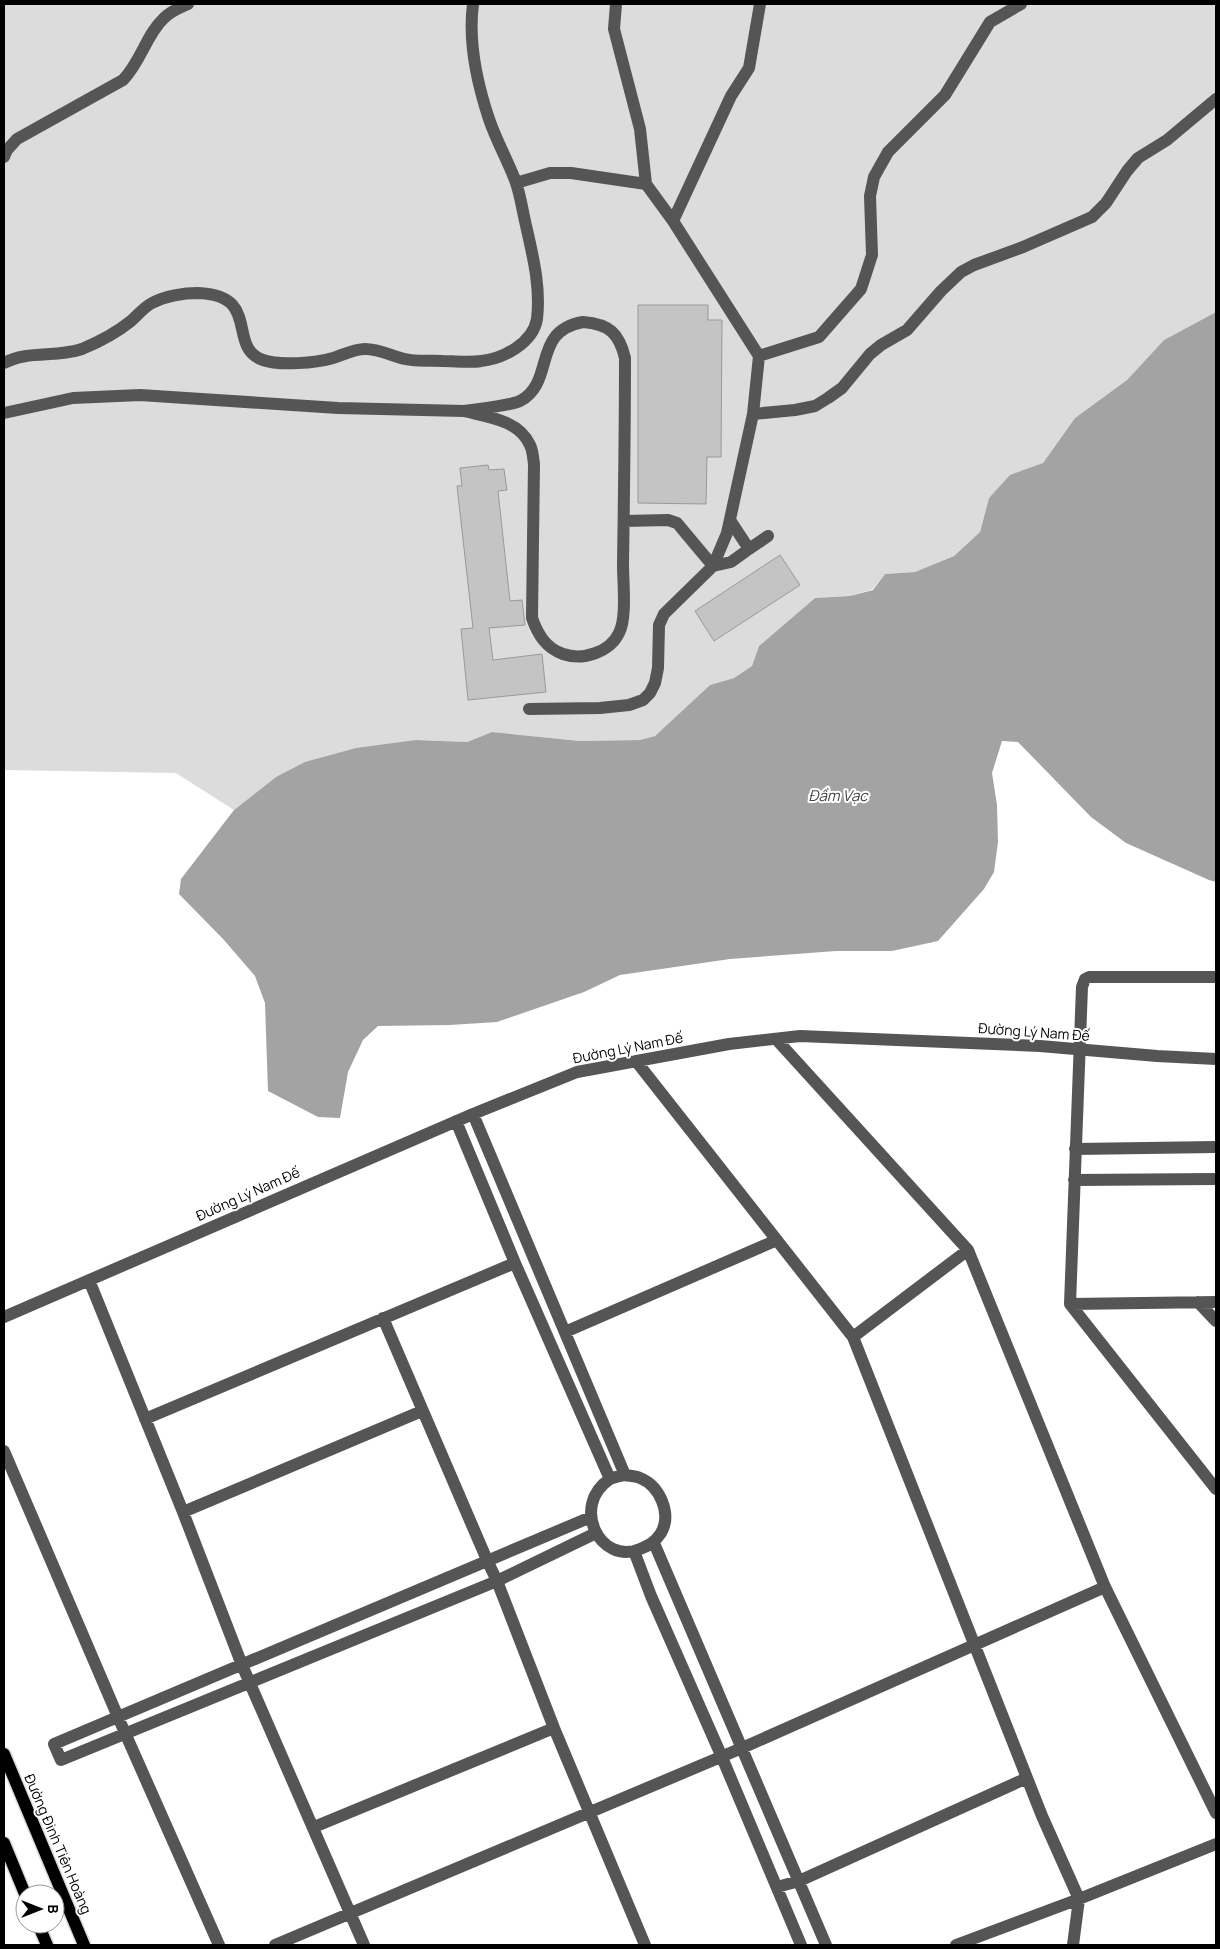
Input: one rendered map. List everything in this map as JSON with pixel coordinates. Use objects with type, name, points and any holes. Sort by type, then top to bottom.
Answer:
[{"type":"main road","name":"Đường Đinh Tiên Hoàng","points":[[4,1754],[84,1945]]},
{"type":"main road","points":[[4,1843],[21,1884]]},
{"type":"street","points":[[4,157],[7,150],[17,139],[124,80],[130,74],[154,29],[172,11],[188,4]]},
{"type":"street","points":[[4,363],[15,358],[80,350],[112,334],[153,302],[174,296],[196,293],[213,295],[232,303],[239,314],[246,344],[250,351],[259,359],[266,361],[318,361],[368,349],[415,360],[480,362],[523,343],[530,336],[537,318],[536,264],[516,183],[489,119],[474,62],[471,22],[473,4]]},
{"type":"street","points":[[529,709],[600,708],[629,705],[643,700],[650,694],[655,683],[658,668],[659,625],[664,614],[713,566],[727,533],[753,414],[760,356],[673,221],[646,184],[640,129],[614,29],[616,4]]},
{"type":"street","points":[[673,221],[731,96],[749,68],[760,4]]},
{"type":"street","points":[[760,356],[819,337],[861,289],[872,255],[870,196],[874,177],[888,152],[945,95],[990,22],[1021,4]]},
{"type":"street","points":[[753,414],[815,406],[828,398],[842,388],[870,354],[907,330],[941,291],[961,272],[1092,217],[1106,203],[1127,170],[1138,158],[1167,140],[1216,99]]},
{"type":"street","points":[[516,183],[550,173],[571,173],[646,184]]},
{"type":"street","points":[[4,413],[73,398],[140,394],[338,408],[464,411],[519,401],[531,392],[542,372],[554,337],[562,329],[572,324],[583,322],[598,323],[608,328],[622,345],[625,358],[623,616],[620,632],[614,641],[592,655],[566,655],[554,651],[537,632],[532,618],[534,464],[531,446],[520,430],[504,422],[464,411]]},
{"type":"street","points":[[624,521],[668,520],[677,523],[713,566]]},
{"type":"street","points":[[730,520],[749,549]]},
{"type":"street","points":[[713,566],[731,562],[768,536]]},
{"type":"street","points":[[1215,1486],[1070,1304],[1078,1049],[1082,987],[1085,979],[1089,977],[1216,977]]},
{"type":"street","name":"Đường Lý Nam Đế","points":[[4,1317],[473,1114],[577,1072],[729,1044],[800,1036],[1040,1046],[1216,1059]]},
{"type":"street","points":[[776,1039],[968,1250],[1106,1588],[1216,1813]]},
{"type":"street","points":[[636,1061],[853,1337],[1027,1778],[1079,1899],[1073,1945]]},
{"type":"street","points":[[473,1114],[625,1475]]},
{"type":"street","points":[[456,1122],[610,1480]]},
{"type":"street","points":[[1075,1149],[1216,1148]]},
{"type":"street","points":[[1074,1180],[1216,1179]]},
{"type":"street","points":[[565,1332],[777,1240]]},
{"type":"street","points":[[853,1337],[968,1250]]},
{"type":"street","points":[[145,1419],[515,1262]]},
{"type":"street","points":[[89,1280],[242,1665],[364,1945]]},
{"type":"street","points":[[1198,1302],[1216,1321]]},
{"type":"street","points":[[1070,1304],[1216,1302]]},
{"type":"street","points":[[383,1318],[486,1560],[498,1582],[554,1728],[645,1945]]},
{"type":"street","points":[[182,1512],[422,1411]]},
{"type":"street","points":[[4,1451],[125,1734],[219,1945]]},
{"type":"street","points":[[625,1475],[640,1478],[653,1486],[662,1500],[665,1515],[662,1530],[654,1543],[634,1551],[611,1547],[602,1541],[596,1533],[591,1517],[594,1499],[610,1480],[625,1475]]},
{"type":"street","points":[[591,1517],[54,1744],[61,1760],[498,1582],[596,1533]]},
{"type":"street","points":[[654,1543],[826,1945]]},
{"type":"street","points":[[634,1551],[651,1596],[721,1755],[801,1945]]},
{"type":"street","points":[[275,1945],[721,1755],[742,1748],[1106,1588]]},
{"type":"street","points":[[314,1827],[554,1728]]},
{"type":"street","points":[[777,1887],[799,1881],[1027,1778]]},
{"type":"street","points":[[956,1945],[1079,1899],[1216,1844]]},
{"type":"shaded area","points":[[4,4],[1216,4],[1216,312],[1164,340],[1127,380],[1075,418],[1043,463],[1010,476],[989,498],[980,532],[954,556],[915,572],[885,574],[873,589],[850,596],[815,598],[759,646],[752,666],[734,678],[710,685],[655,736],[640,740],[580,741],[492,732],[467,742],[416,740],[276,777],[234,810],[176,773],[4,770]]},
{"type":"water","name":"Đầm Vạc","points":[[1216,312],[1216,882],[1126,843],[1091,817],[1018,742],[1002,741],[992,773],[997,805],[998,842],[994,872],[984,889],[938,941],[892,951],[836,951],[730,959],[620,975],[584,992],[497,1022],[378,1026],[363,1040],[348,1072],[340,1118],[318,1117],[268,1091],[265,1003],[255,976],[224,940],[179,894],[181,879],[234,810],[276,777],[305,762],[356,748],[416,740],[467,742],[492,732],[580,741],[640,740],[655,736],[710,685],[734,678],[752,666],[759,646],[815,598],[850,596],[873,590],[885,574],[915,572],[954,556],[980,532],[989,498],[1010,475],[1043,463],[1075,418],[1127,380],[1164,340]]},
{"type":"building","points":[[638,305],[708,305],[708,320],[722,320],[721,457],[707,457],[706,504],[638,503]]},
{"type":"building","points":[[488,465],[489,470],[504,469],[507,490],[498,491],[510,601],[522,600],[525,625],[489,628],[493,660],[542,654],[546,692],[468,700],[461,629],[473,628],[457,486],[462,486],[460,468]]},
{"type":"building","points":[[780,555],[800,585],[714,641],[695,611]]}]
